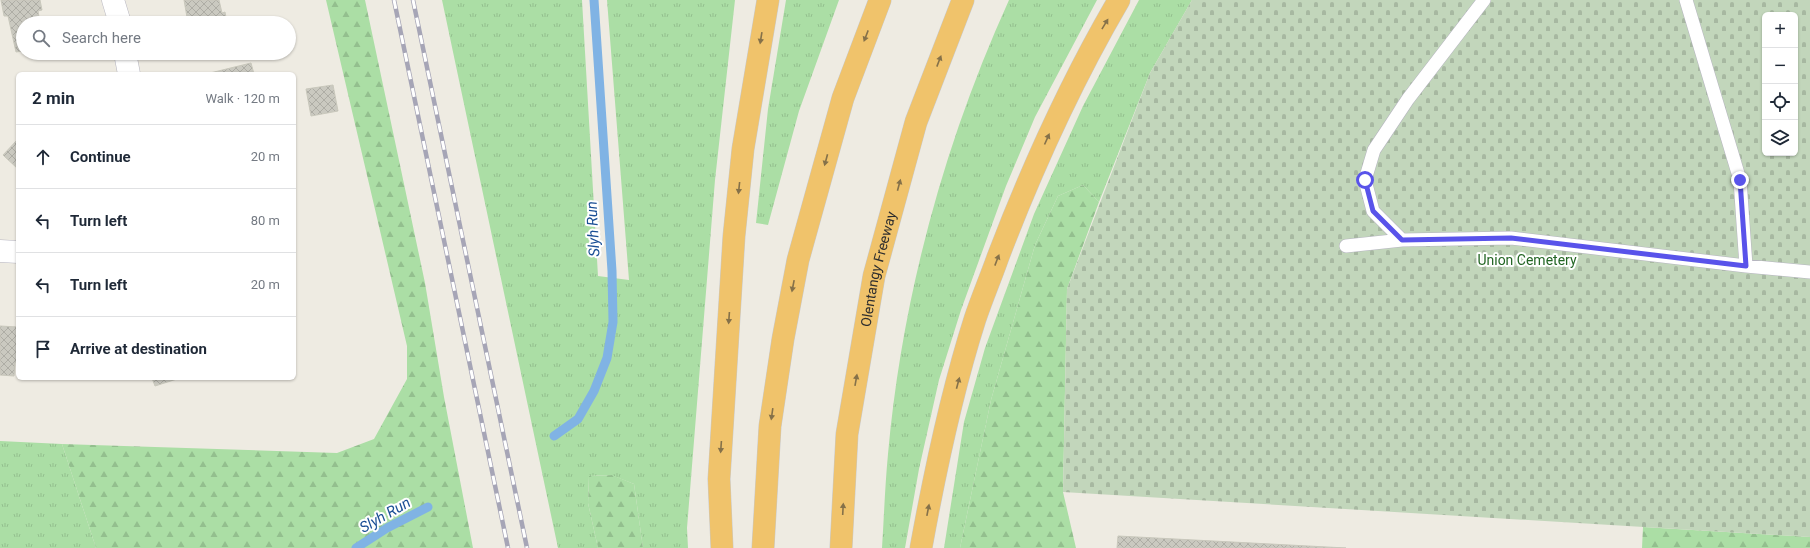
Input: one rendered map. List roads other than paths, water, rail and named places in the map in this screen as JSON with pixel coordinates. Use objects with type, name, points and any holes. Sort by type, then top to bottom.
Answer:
[{"type":"highway","points":[[722,548],[719,479],[734,236],[743,149],[768,0]]},
{"type":"highway","points":[[763,548],[770,426],[783,339],[798,260],[842,98],[880,0]]},
{"type":"highway","name":"Olentangy Freeway","points":[[841,548],[847,434],[874,276],[916,122],[963,0]]},
{"type":"highway","points":[[921,548],[939,450],[975,319],[1016,210],[1059,110],[1091,48],[1119,0]]},
{"type":"street","points":[[114,0],[118,16]]},
{"type":"street","points":[[126,60],[129,72]]},
{"type":"street","points":[[0,251],[16,252]]},
{"type":"lane","points":[[1402,240],[1373,211],[1365,180],[1374,150],[1408,99],[1484,0]]},
{"type":"lane","points":[[1686,0],[1740,180],[1746,266]]},
{"type":"lane","points":[[1346,246],[1402,240],[1511,238],[1746,266],[1810,272]]},
{"type":"waterway","name":"Slyh Run","points":[[554,436],[578,419],[594,391],[607,358],[613,322],[612,271],[594,0]]},
{"type":"waterway","name":"Slyh Run","points":[[356,548],[387,528],[428,507]]},
{"type":"railway","points":[[394,0],[508,548]]},
{"type":"railway","points":[[413,0],[527,548]]},
{"type":"park label","name":"Union Cemetery","points":[[1527,260]]}]
